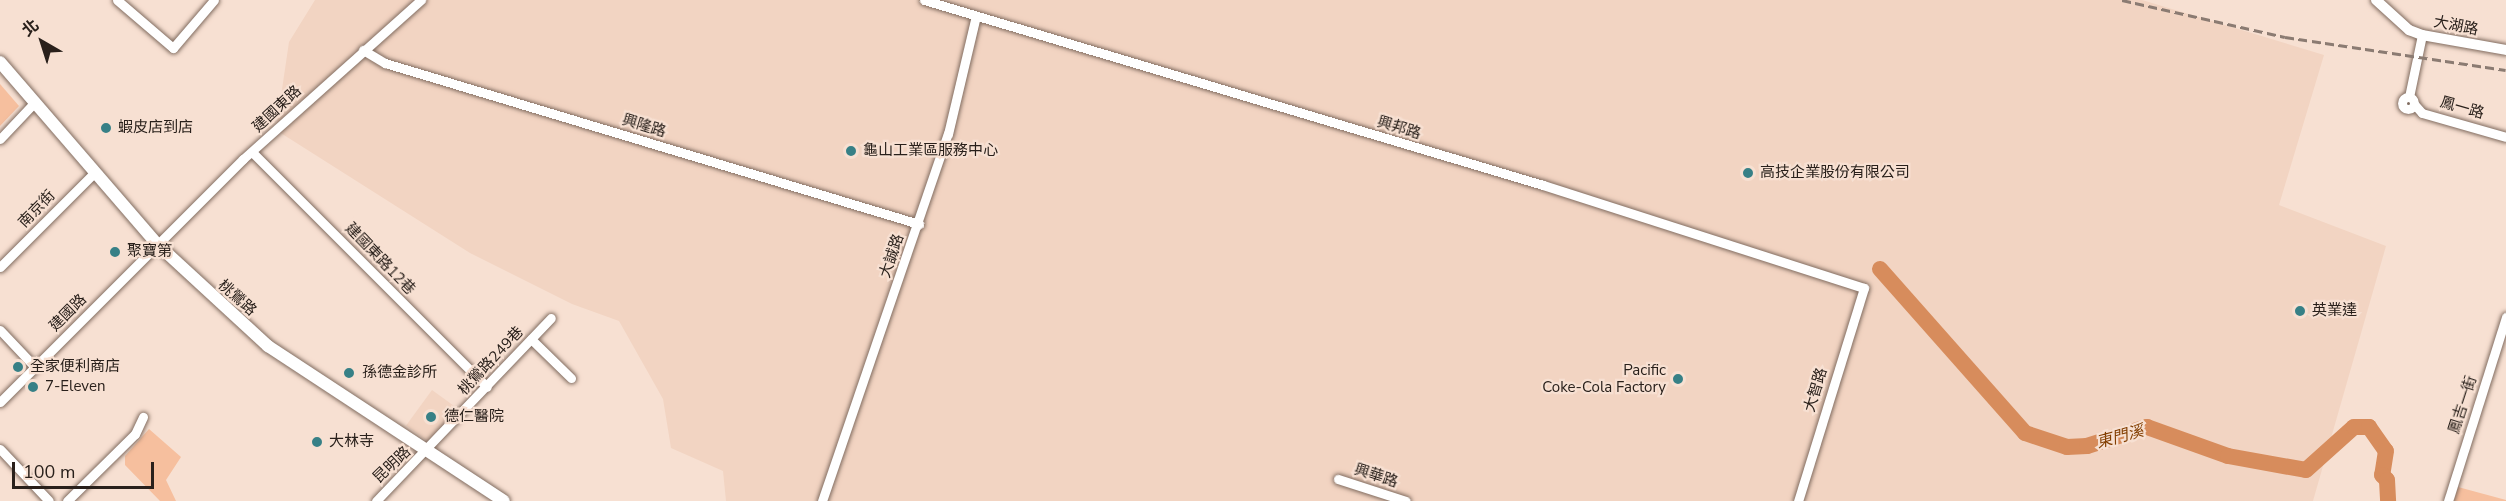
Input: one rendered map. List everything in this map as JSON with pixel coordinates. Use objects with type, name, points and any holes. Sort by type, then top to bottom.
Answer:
[{"type":"main road","name":"桃鶯路","points":[[0,62],[157,244],[268,346],[504,501]]},
{"type":"street","points":[[117,0],[173,48],[214,0]]},
{"type":"street","name":"建國東路","points":[[157,244],[252,152],[420,0]]},
{"type":"street","name":"興邦路","points":[[924,0],[1543,185],[1864,288]]},
{"type":"street","name":"大湖路","points":[[2376,0],[2409,30],[2422,35],[2506,50]]},
{"type":"street","name":"大誠路","points":[[822,501],[948,134],[976,16]]},
{"type":"street","name":"鳳一路","points":[[2422,35],[2411,101],[2422,113],[2506,137]]},
{"type":"street","name":"興隆路","points":[[363,50],[385,63],[919,224]]},
{"type":"street","points":[[0,139],[35,102]]},
{"type":"street","name":"建國東路12巷","points":[[252,152],[487,387]]},
{"type":"street","name":"南京街","points":[[0,267],[95,172]]},
{"type":"street","name":"建國路","points":[[0,402],[157,244]]},
{"type":"street","name":"大智路","points":[[1798,501],[1864,288]]},
{"type":"street","name":"鳳吉一街","points":[[2448,501],[2506,317]]},
{"type":"street","name":"桃鶯路249巷","points":[[429,450],[551,318]]},
{"type":"street","points":[[0,330],[35,367]]},
{"type":"street","points":[[531,339],[571,378]]},
{"type":"street","points":[[67,501],[135,434],[143,417]]},
{"type":"street","points":[[0,449],[49,501]]},
{"type":"street","name":"昆明路","points":[[376,501],[429,450]]},
{"type":"street","name":"興華路","points":[[1338,479],[1406,501]]},
{"type":"shaded area","points":[[315,0],[2142,0],[2324,55],[2279,205],[2386,246],[2313,501],[726,501],[723,471],[671,448],[663,399],[619,321],[572,304],[470,253],[276,130],[289,42]]},
{"type":"shaded area","points":[[0,84],[19,106],[0,126]]},
{"type":"shaded area","name":"德仁醫院","points":[[432,390],[458,409],[432,444],[406,426]]},
{"type":"shaded area","points":[[149,429],[181,457],[166,480],[176,501],[160,501],[125,465],[125,456]]},
{"type":"shaded area","points":[[2458,487],[2506,500],[2506,501],[2454,501]]},
{"type":"waterway","name":"東門溪","points":[[1880,269],[2025,433],[2067,447],[2087,446],[2147,427],[2228,456],[2306,470],[2354,427],[2369,427],[2386,451],[2382,475],[2387,480],[2388,501]]},
{"type":"railway","points":[[2122,0],[2285,37],[2506,70]]},
{"type":"place","name":"蝦皮店到店","points":[[106,128]]},
{"type":"place","name":"龜山工業區服務中心","points":[[851,151]]},
{"type":"place","name":"高技企業股份有限公司","points":[[1748,173]]},
{"type":"place","name":"聚寶第","points":[[115,252]]},
{"type":"place","name":"英業達","points":[[2300,311]]},
{"type":"place","name":"全家便利商店","points":[[18,367]]},
{"type":"place","name":"孫德金診所","points":[[349,373]]},
{"type":"place","name":"Pacific Coke-Cola Factory","points":[[1678,379]]},
{"type":"place","name":"7-Eleven","points":[[33,387]]},
{"type":"place","name":"德仁醫院","points":[[431,417]]},
{"type":"place","name":"大林寺","points":[[317,442]]}]
